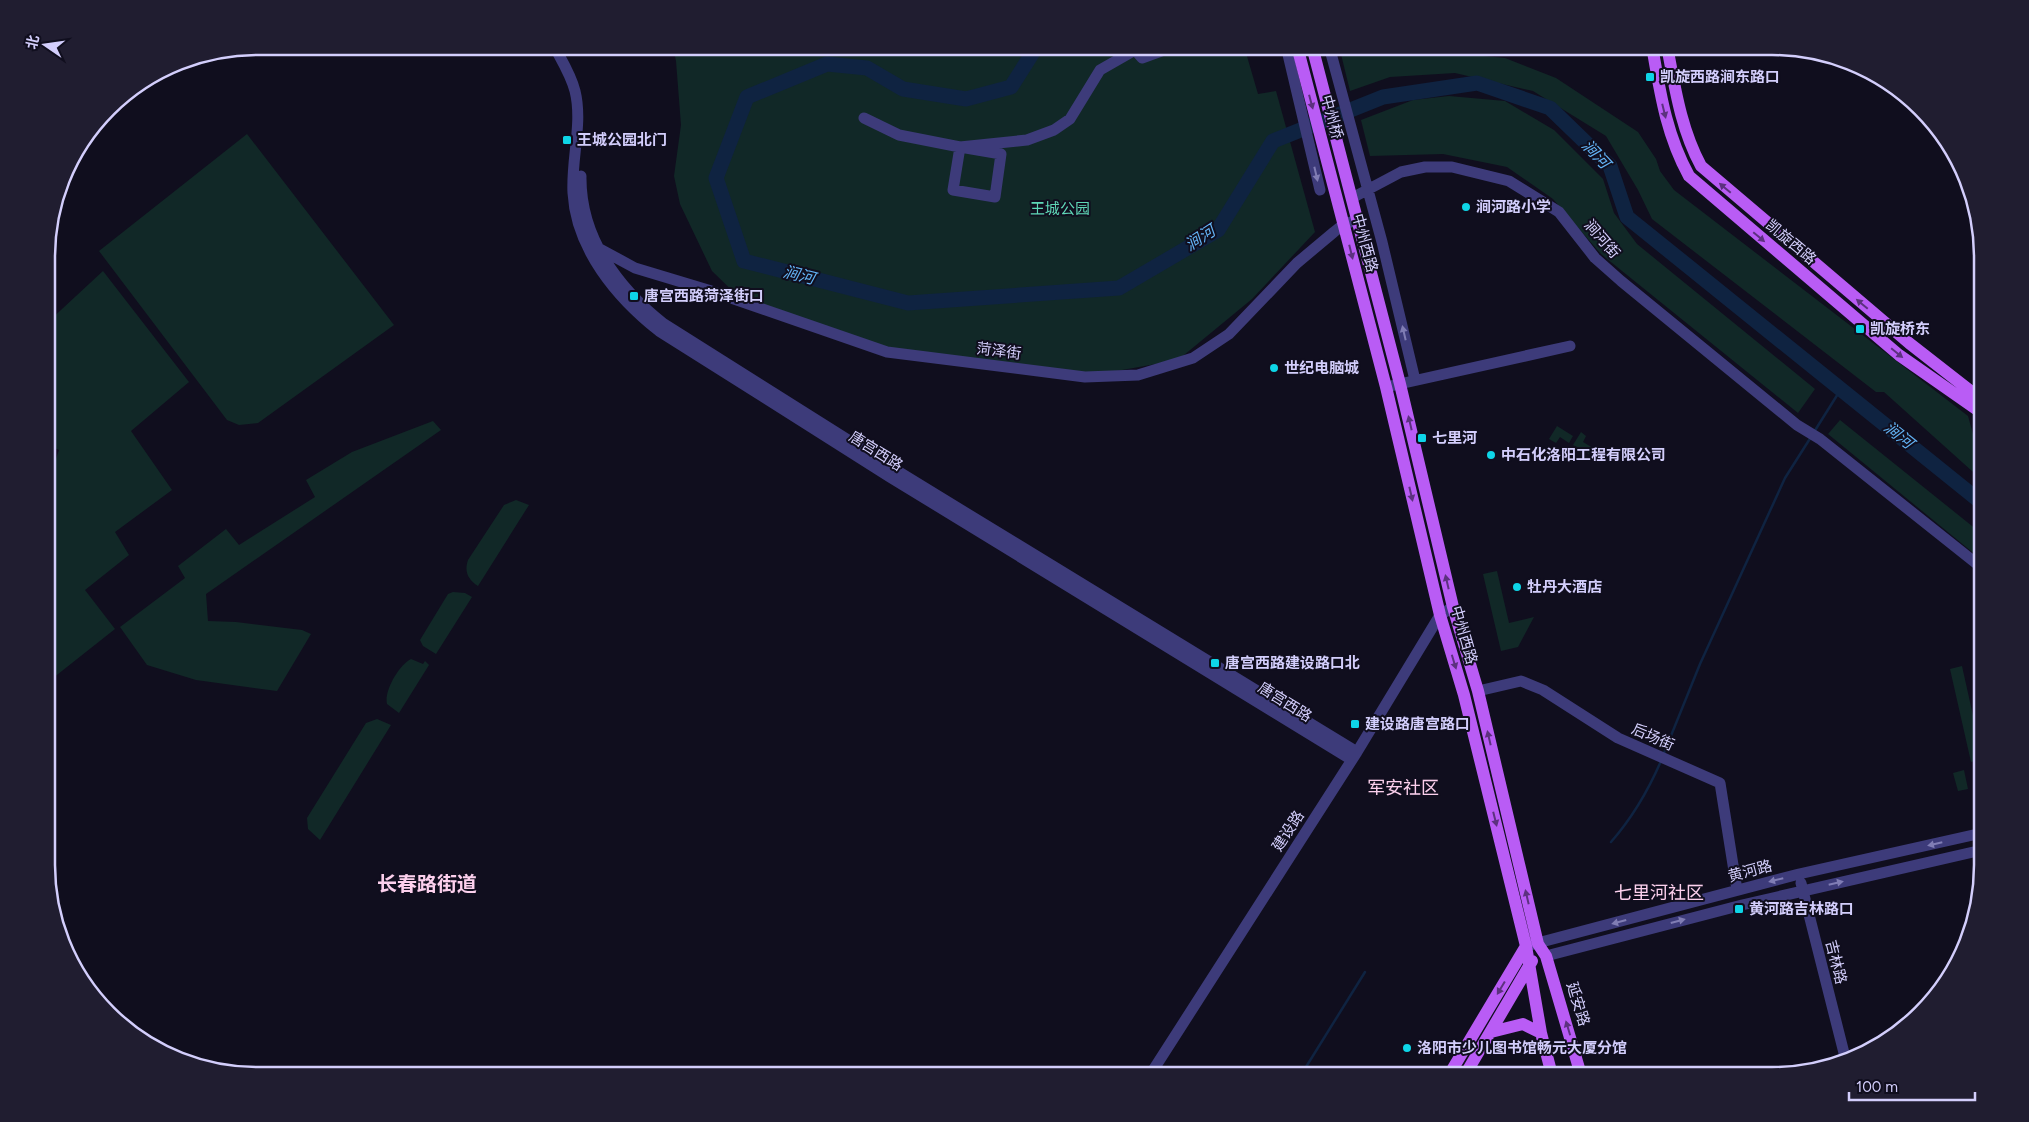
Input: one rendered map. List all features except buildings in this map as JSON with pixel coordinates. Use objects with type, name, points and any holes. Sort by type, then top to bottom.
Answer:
[{"type":"main road","name":"中州桥","points":[[1296,55],[1334,188]]},
{"type":"main road","name":"中州桥","points":[[1315,55],[1348,184]]},
{"type":"main road","name":"凯旋西路","points":[[1654,55],[1664,111],[1675,150],[1689,176],[1899,355],[1974,407]]},
{"type":"main road","name":"凯旋西路","points":[[1669,55],[1689,144],[1701,166],[1909,343],[1974,394]]},
{"type":"main road","name":"中州西路","points":[[1348,184],[1400,384],[1453,607],[1478,690],[1532,945]]},
{"type":"main road","name":"中州西路","points":[[1334,188],[1386,387],[1439,611],[1464,695],[1532,945]]},
{"type":"main road","name":"延安路","points":[[1532,945],[1546,956],[1579,1067]]},
{"type":"main road","points":[[1470,1067],[1529,962],[1532,945]]},
{"type":"main road","points":[[1454,1067],[1532,945]]},
{"type":"main road","points":[[1529,962],[1546,956]]},
{"type":"main road","points":[[1529,962],[1541,1033],[1550,1067]]},
{"type":"main road","points":[[1491,1032],[1523,1024],[1541,1033]]},
{"type":"street","name":"唐宫西路","points":[[558,55],[570,78],[578,109],[573,193],[577,221],[611,286],[632,311],[659,331],[890,477],[1351,754]]},
{"type":"street","name":"唐宫西路","points":[[564,55],[575,77],[584,110],[581,191],[586,219],[600,249],[623,286],[639,304],[664,324],[1351,754]]},
{"type":"street","points":[[960,147],[1027,140],[1054,130],[1070,119],[1100,70],[1126,55]]},
{"type":"street","points":[[1139,55],[1142,58],[1150,55]]},
{"type":"street","points":[[1295,55],[1320,190]]},
{"type":"street","points":[[1332,55],[1363,178],[1382,242],[1415,380]]},
{"type":"street","points":[[864,118],[899,135],[1001,154],[995,196],[954,190],[960,147]]},
{"type":"street","name":"涧河街","points":[[1352,198],[1400,172],[1426,167],[1452,167],[1509,181],[1559,212],[1595,258],[1798,424],[1820,439],[1974,562]]},
{"type":"street","name":"菏泽街","points":[[600,249],[635,268],[708,290],[887,352],[1085,377],[1138,374],[1194,358],[1229,334],[1297,263],[1344,224],[1358,220]]},
{"type":"street","points":[[1386,387],[1570,346]]},
{"type":"street","name":"建设路","points":[[1156,1067],[1439,611],[1453,607]]},
{"type":"street","name":"后场街","points":[[1478,690],[1521,681],[1543,690],[1594,725],[1654,756],[1720,783],[1737,890]]},
{"type":"street","name":"建设路","points":[[1147,1067],[1351,754]]},
{"type":"street","name":"黄河路","points":[[1532,945],[1799,874],[1974,835]]},
{"type":"street","name":"黄河路","points":[[1546,956],[1803,891],[1974,852]]},
{"type":"street","name":"吉林路","points":[[1799,874],[1844,1054]]},
{"type":"green space","name":"王城公园","points":[[675,55],[1247,55],[1258,94],[1276,91],[1315,232],[1252,299],[1178,360],[1111,372],[1057,374],[838,340],[752,310],[712,271],[680,204],[674,176],[681,125]]},
{"type":"green space","points":[[1341,55],[1474,55],[1505,58],[1556,78],[1638,132],[1656,159],[1660,171],[1674,190],[1968,416],[1974,437],[1974,473],[1884,392],[1876,392],[1652,219],[1638,190],[1606,136],[1533,91],[1455,73],[1390,77],[1350,91]]},
{"type":"green space","points":[[1449,96],[1505,101],[1554,130],[1603,179],[1614,213],[1637,244],[1815,389],[1798,413],[1601,254],[1553,199],[1507,167],[1443,154],[1370,156],[1361,120],[1413,100]]},
{"type":"green space","points":[[247,134],[394,325],[258,423],[239,425],[227,420],[99,251]]},
{"type":"green space","points":[[103,271],[189,382],[131,431],[172,490],[115,532],[129,555],[85,590],[115,629],[55,676],[55,462],[59,450],[55,448],[55,316]]},
{"type":"green space","points":[[1840,420],[1974,528],[1974,553],[1828,434]]},
{"type":"green space","points":[[433,421],[441,430],[206,594],[208,621],[236,622],[302,630],[311,634],[277,691],[196,680],[147,665],[120,627],[185,578],[178,566],[226,529],[239,545],[315,497],[306,480],[352,452]]},
{"type":"green space","points":[[1557,426],[1573,436],[1569,443],[1560,437],[1556,443],[1549,439]]},
{"type":"green space","points":[[1581,432],[1586,436],[1583,442],[1593,448],[1589,454],[1573,445]]},
{"type":"green space","points":[[1567,446],[1574,450],[1566,462],[1550,453],[1554,447],[1563,452]]},
{"type":"green space","points":[[516,500],[529,505],[478,586],[468,575],[466,568],[468,560],[504,505]]},
{"type":"green space","points":[[1497,571],[1509,623],[1534,617],[1518,647],[1501,651],[1483,574]]},
{"type":"green space","points":[[453,592],[465,593],[472,597],[436,654],[423,646],[420,640],[448,594]]},
{"type":"green space","points":[[411,659],[423,664],[425,661],[429,665],[399,713],[387,704],[388,692],[397,672]]},
{"type":"green space","points":[[1962,666],[1974,720],[1974,761],[1971,762],[1950,669]]},
{"type":"green space","points":[[377,719],[391,725],[320,840],[308,829],[307,818],[366,723]]},
{"type":"green space","points":[[1964,770],[1968,789],[1958,791],[1953,773]]},
{"type":"waterway","name":"涧河","points":[[1031,55],[1011,87],[966,99],[903,89],[867,68],[827,64],[747,97],[716,178],[744,261],[908,303],[1119,288],[1218,230],[1273,141],[1383,97],[1477,83],[1550,108],[1610,166],[1627,217],[1974,497]]},
{"type":"waterway","points":[[1814,432],[1841,389]]},
{"type":"waterway","points":[[1664,753],[1700,664],[1785,478],[1811,437]]},
{"type":"waterway","points":[[1611,842],[1639,803],[1661,761]]},
{"type":"waterway","points":[[1306,1067],[1365,972]]},
{"type":"place","name":"凯旋西路涧东路口","points":[[1650,77]]},
{"type":"place","name":"王城公园北门","points":[[567,140]]},
{"type":"place","name":"涧河路小学","points":[[1466,207]]},
{"type":"place","name":"唐宫西路菏泽街口","points":[[634,296]]},
{"type":"place","name":"凯旋桥东","points":[[1860,329]]},
{"type":"place","name":"世纪电脑城","points":[[1274,368]]},
{"type":"place","name":"七里河","points":[[1422,438]]},
{"type":"place","name":"中石化洛阳工程有限公司","points":[[1491,455]]},
{"type":"place","name":"牡丹大酒店","points":[[1517,587]]},
{"type":"place","name":"唐宫西路建设路口北","points":[[1215,663]]},
{"type":"place","name":"建设路唐宫路口","points":[[1355,724]]},
{"type":"place","name":"黄河路吉林路口","points":[[1739,909]]},
{"type":"place","name":"洛阳市少儿图书馆畅元大厦分馆","points":[[1407,1048]]},
{"type":"district","name":"军安社区","points":[[1403,788]]},
{"type":"district","name":"长春路街道","points":[[427,884]]},
{"type":"district","name":"七里河社区","points":[[1659,893]]}]
